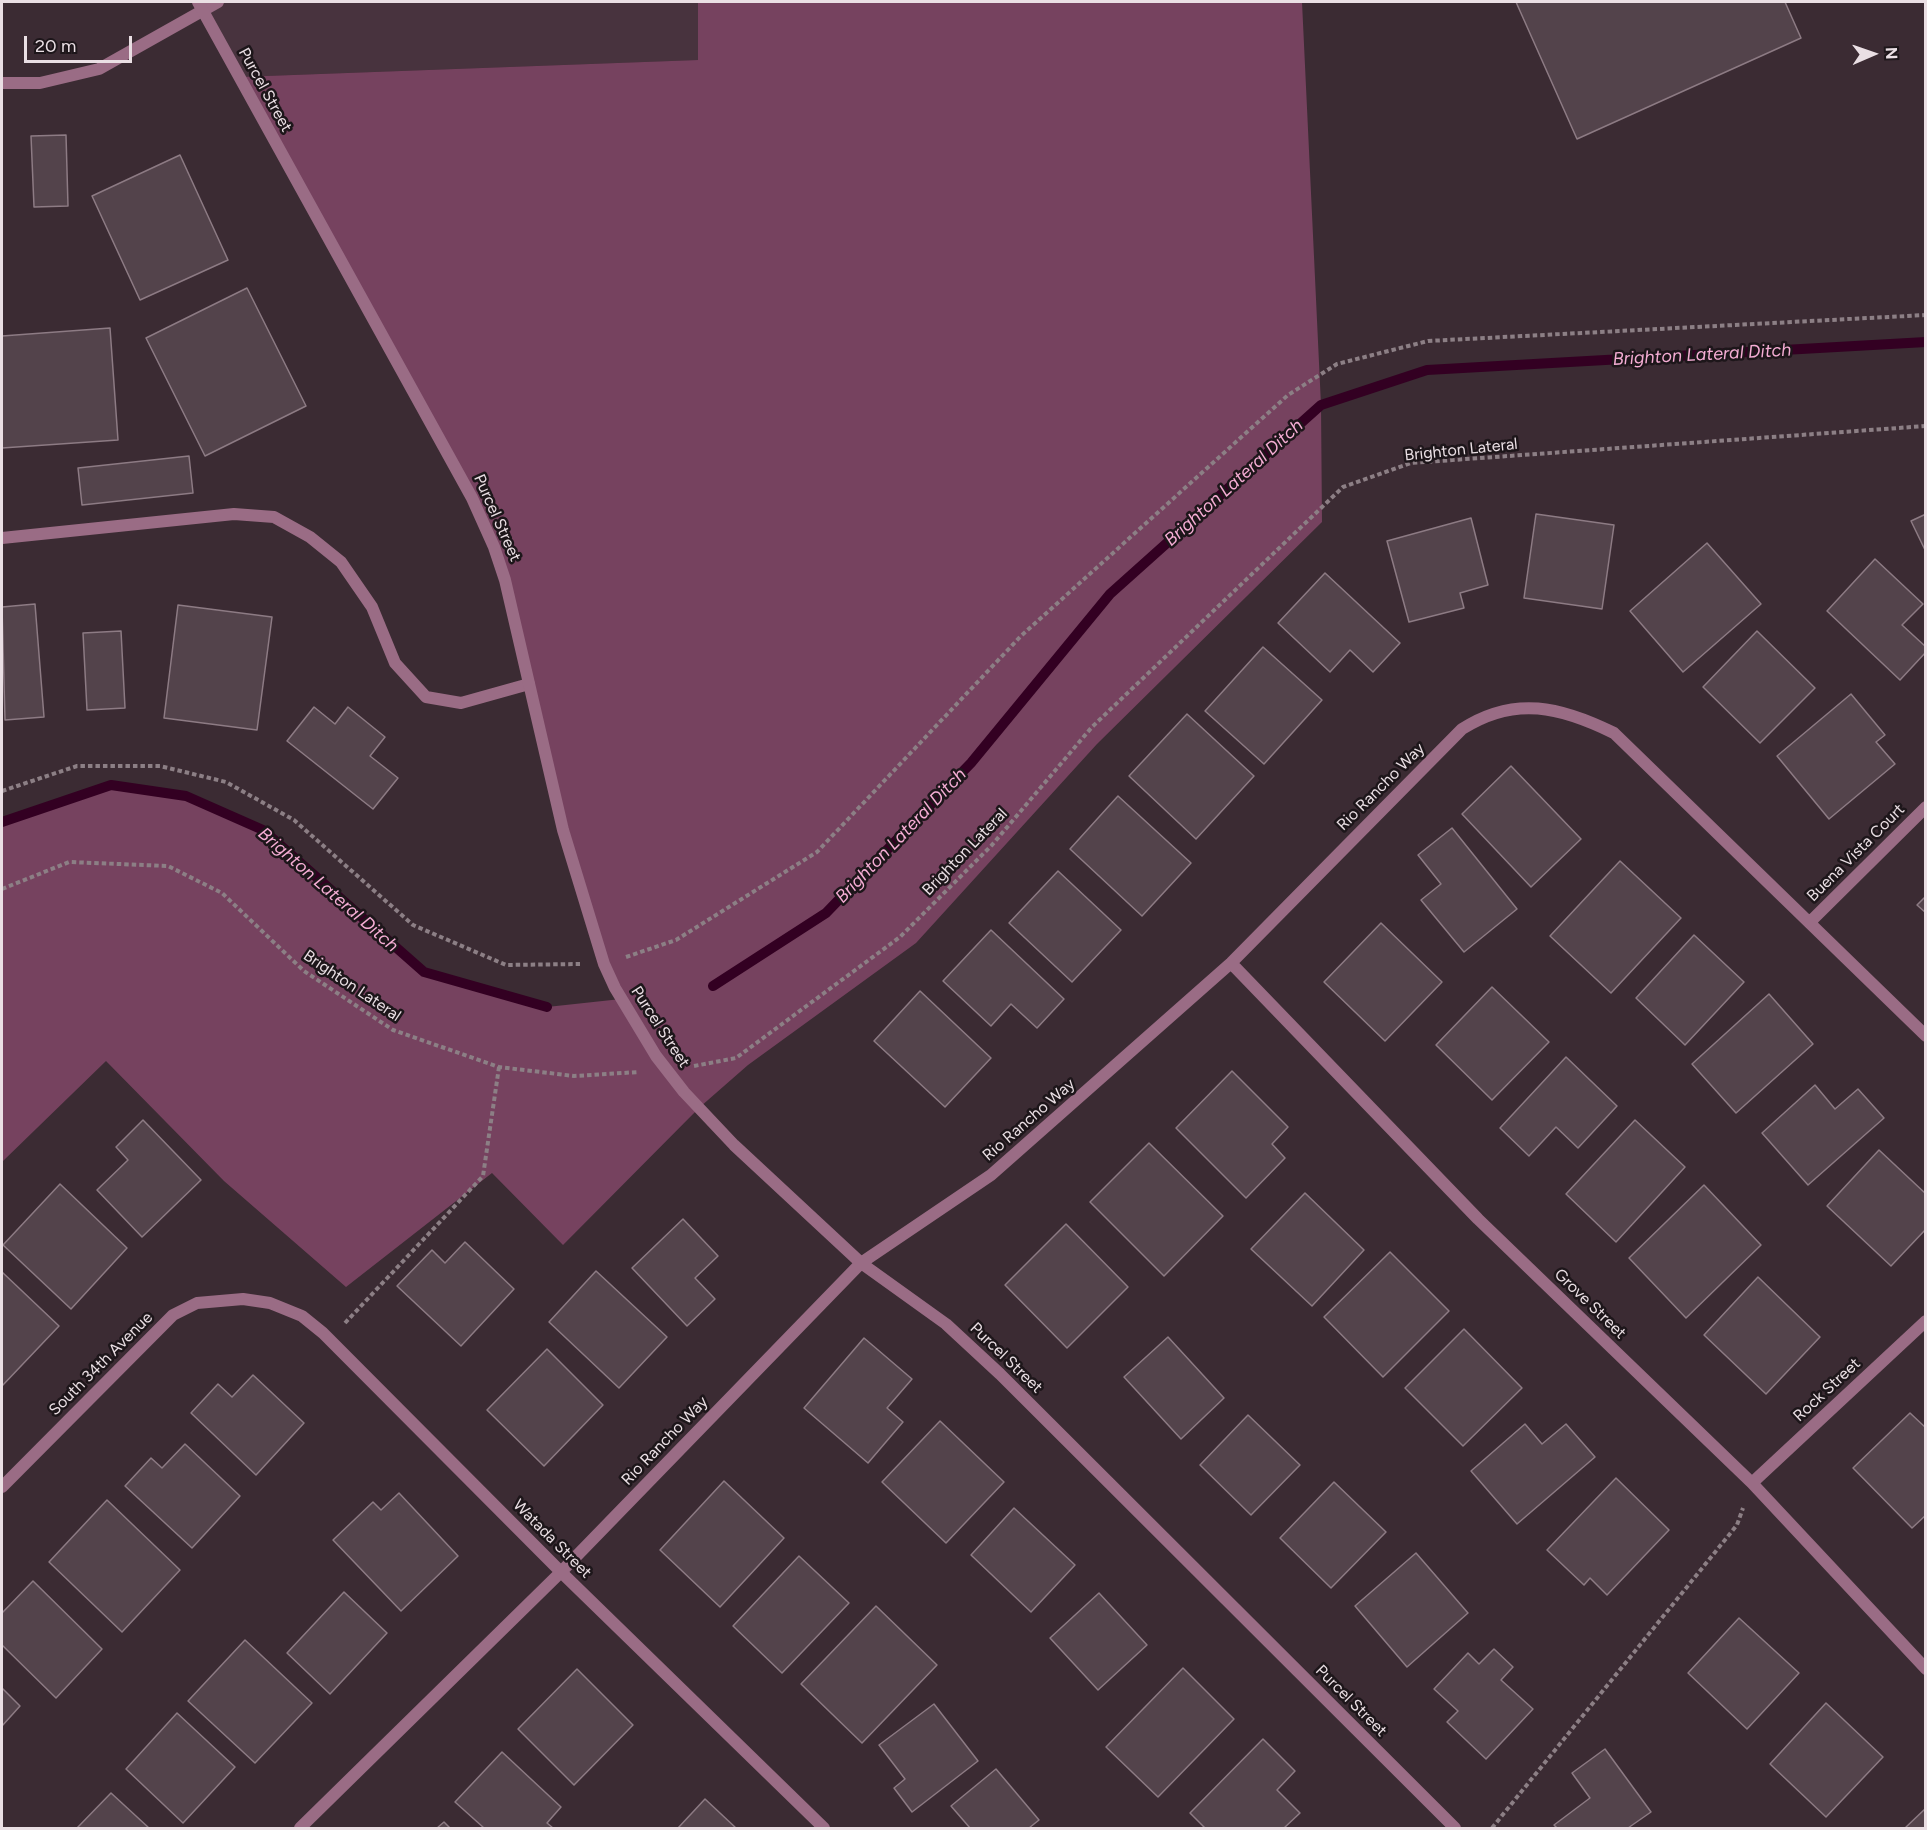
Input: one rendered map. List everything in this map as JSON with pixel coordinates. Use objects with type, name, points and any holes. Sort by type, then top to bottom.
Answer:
[{"type":"street","points":[[2,83],[40,82],[99,69],[200,6],[218,2]]},
{"type":"street","name":"Purcel Street","points":[[200,6],[472,498],[495,547],[505,580],[563,830],[604,964],[621,999],[668,1071],[684,1092],[734,1145],[861,1263],[946,1324],[1000,1374],[1455,1828]]},
{"type":"street","points":[[2,538],[234,514],[273,517],[310,537],[341,562],[372,607],[395,663],[426,697],[461,703],[529,684]]},
{"type":"street","name":"Rio Rancho Way","points":[[300,1828],[561,1572],[861,1263],[991,1175],[1231,963],[1462,729],[1482,716],[1512,709],[1540,707],[1564,712],[1614,733],[1810,922]]},
{"type":"street","name":"Buena Vista Court","points":[[1810,922],[1926,807]]},
{"type":"street","points":[[1810,922],[1926,1036]]},
{"type":"street","name":"Grove Street","points":[[1231,963],[1478,1219],[1752,1483],[1926,1669]]},
{"type":"street","name":"Watada Street","points":[[243,1299],[270,1302],[302,1316],[330,1339],[561,1572],[824,1828]]},
{"type":"street","name":"South 34th Avenue","points":[[2,1487],[173,1315],[197,1303],[243,1299]]},
{"type":"street","name":"Rock Street","points":[[1752,1483],[1926,1321]]},
{"type":"path","points":[[2,791],[77,766],[160,766],[225,782],[294,820],[413,925],[506,965],[604,964],[676,940],[817,852],[1021,636],[1288,394],[1337,364],[1428,341],[1926,315]]},
{"type":"path","name":"Brighton Lateral","points":[[2,889],[69,862],[168,866],[222,893],[304,971],[393,1030],[499,1067],[574,1076],[668,1071],[736,1058],[900,937],[992,845],[1092,727],[1343,487],[1411,464],[1926,426]]},
{"type":"path","points":[[330,1339],[483,1176],[499,1067]]},
{"type":"path","points":[[1492,1828],[1737,1525],[1752,1483]]},
{"type":"shaded area","points":[[198,2],[698,2],[699,60],[239,77]]},
{"type":"shaded area","points":[[698,2],[1302,2],[1321,405],[1322,522],[1097,744],[916,943],[748,1065],[700,1107],[563,1245],[492,1173],[346,1287],[224,1181],[106,1061],[2,1162],[2,822],[111,785],[186,796],[263,830],[424,972],[547,1007],[621,999],[604,964],[494,547],[239,77],[698,60]]},
{"type":"building","points":[[1516,2],[1785,2],[1801,38],[1577,139]]},
{"type":"building","points":[[66,135],[68,206],[34,207],[31,136]]},
{"type":"building","points":[[180,155],[228,260],[140,300],[92,196]]},
{"type":"building","points":[[247,288],[306,406],[205,456],[146,338]]},
{"type":"building","points":[[110,328],[118,440],[2,448],[2,336]]},
{"type":"building","points":[[189,456],[193,493],[82,505],[78,468]]},
{"type":"building","points":[[1536,514],[1614,525],[1602,609],[1524,598]]},
{"type":"building","points":[[1926,514],[1926,552],[1911,521]]},
{"type":"building","points":[[1471,518],[1488,585],[1460,593],[1464,608],[1409,622],[1387,541]]},
{"type":"building","points":[[1707,543],[1761,604],[1683,672],[1630,611]]},
{"type":"building","points":[[1875,559],[1923,604],[1902,625],[1926,647],[1926,652],[1900,680],[1827,611]]},
{"type":"building","points":[[1325,573],[1400,643],[1373,672],[1350,650],[1330,672],[1278,623]]},
{"type":"building","points":[[35,604],[44,717],[5,720],[2,607]]},
{"type":"building","points":[[178,605],[272,617],[257,730],[164,718]]},
{"type":"building","points":[[121,631],[125,708],[87,710],[83,633]]},
{"type":"building","points":[[1757,631],[1815,688],[1760,743],[1703,687]]},
{"type":"building","points":[[1263,647],[1322,700],[1264,764],[1205,711]]},
{"type":"building","points":[[1851,694],[1885,735],[1876,742],[1895,764],[1829,819],[1777,756]]},
{"type":"building","points":[[314,707],[335,724],[348,707],[385,737],[370,756],[398,778],[373,809],[287,741]]},
{"type":"building","points":[[1187,714],[1254,776],[1196,839],[1129,776]]},
{"type":"building","points":[[1511,766],[1581,839],[1531,887],[1462,814]]},
{"type":"building","points":[[1118,796],[1191,863],[1142,916],[1070,849]]},
{"type":"building","points":[[1452,828],[1517,909],[1464,952],[1421,900],[1441,884],[1418,855]]},
{"type":"building","points":[[1620,861],[1681,918],[1611,993],[1550,936]]},
{"type":"building","points":[[1058,871],[1121,930],[1072,982],[1009,923]]},
{"type":"building","points":[[1926,896],[1926,913],[1917,905]]},
{"type":"building","points":[[1381,923],[1442,982],[1385,1041],[1324,982]]},
{"type":"building","points":[[991,930],[1064,999],[1037,1028],[1011,1004],[991,1026],[943,981]]},
{"type":"building","points":[[1694,935],[1744,982],[1685,1045],[1636,998]]},
{"type":"building","points":[[1492,987],[1549,1042],[1492,1100],[1436,1045]]},
{"type":"building","points":[[920,991],[991,1058],[945,1107],[874,1041]]},
{"type":"building","points":[[1769,994],[1813,1044],[1736,1113],[1692,1064]]},
{"type":"building","points":[[1566,1057],[1617,1106],[1578,1148],[1556,1127],[1529,1156],[1500,1128]]},
{"type":"building","points":[[1232,1071],[1288,1127],[1272,1144],[1285,1158],[1246,1198],[1176,1128]]},
{"type":"building","points":[[1815,1085],[1835,1109],[1858,1089],[1884,1118],[1808,1185],[1762,1133]]},
{"type":"building","points":[[143,1120],[201,1180],[142,1237],[97,1190],[128,1160],[116,1147]]},
{"type":"building","points":[[1635,1120],[1685,1167],[1616,1242],[1566,1194]]},
{"type":"building","points":[[1149,1143],[1223,1216],[1164,1276],[1090,1202]]},
{"type":"building","points":[[1879,1150],[1926,1194],[1926,1229],[1891,1266],[1827,1206]]},
{"type":"building","points":[[60,1184],[127,1248],[71,1309],[3,1245]]},
{"type":"building","points":[[1704,1185],[1761,1245],[1686,1318],[1629,1258]]},
{"type":"building","points":[[1305,1193],[1364,1250],[1312,1306],[1251,1249]]},
{"type":"building","points":[[683,1219],[718,1256],[695,1278],[715,1299],[687,1326],[632,1268]]},
{"type":"building","points":[[1066,1224],[1128,1287],[1067,1348],[1005,1285]]},
{"type":"building","points":[[465,1242],[514,1289],[461,1346],[397,1286],[432,1250],[445,1263]]},
{"type":"building","points":[[1390,1252],[1449,1311],[1383,1377],[1324,1317]]},
{"type":"building","points":[[596,1271],[667,1337],[619,1388],[549,1322]]},
{"type":"building","points":[[2,1272],[59,1326],[2,1386]]},
{"type":"building","points":[[1758,1277],[1820,1337],[1766,1394],[1704,1335]]},
{"type":"building","points":[[1464,1329],[1522,1388],[1463,1446],[1405,1388]]},
{"type":"building","points":[[1168,1337],[1224,1398],[1181,1439],[1124,1377]]},
{"type":"building","points":[[864,1338],[912,1379],[887,1408],[903,1422],[868,1463],[804,1408]]},
{"type":"building","points":[[547,1349],[603,1405],[544,1466],[487,1410]]},
{"type":"building","points":[[253,1375],[304,1423],[256,1475],[191,1413],[218,1384],[232,1397]]},
{"type":"building","points":[[1910,1413],[1926,1428],[1926,1515],[1912,1528],[1853,1468]]},
{"type":"building","points":[[1248,1415],[1300,1465],[1251,1515],[1200,1465]]},
{"type":"building","points":[[940,1421],[1004,1482],[946,1543],[882,1482]]},
{"type":"building","points":[[1525,1424],[1542,1444],[1566,1424],[1595,1457],[1517,1524],[1471,1471]]},
{"type":"building","points":[[185,1444],[240,1496],[192,1548],[125,1486],[151,1458],[162,1468]]},
{"type":"building","points":[[1616,1478],[1669,1530],[1607,1595],[1590,1578],[1584,1585],[1547,1550]]},
{"type":"building","points":[[724,1481],[784,1538],[720,1607],[660,1550]]},
{"type":"building","points":[[1334,1482],[1386,1532],[1331,1588],[1280,1538]]},
{"type":"building","points":[[399,1493],[458,1556],[401,1611],[333,1540],[373,1502],[381,1510]]},
{"type":"building","points":[[107,1500],[180,1570],[122,1632],[49,1562]]},
{"type":"building","points":[[1014,1508],[1075,1565],[1031,1612],[971,1555]]},
{"type":"building","points":[[1416,1553],[1468,1613],[1407,1667],[1355,1606]]},
{"type":"building","points":[[799,1556],[849,1603],[782,1673],[733,1626]]},
{"type":"building","points":[[33,1581],[102,1649],[56,1698],[2,1645],[2,1613]]},
{"type":"building","points":[[344,1592],[387,1633],[330,1694],[287,1653]]},
{"type":"building","points":[[1099,1593],[1147,1645],[1098,1690],[1050,1638]]},
{"type":"building","points":[[876,1606],[937,1665],[862,1743],[801,1684]]},
{"type":"building","points":[[1739,1618],[1799,1673],[1747,1729],[1688,1673]]},
{"type":"building","points":[[245,1640],[312,1703],[255,1763],[188,1701]]},
{"type":"building","points":[[1494,1649],[1513,1667],[1501,1680],[1533,1709],[1486,1759],[1447,1722],[1458,1711],[1434,1689],[1468,1653],[1479,1664]]},
{"type":"building","points":[[1183,1668],[1234,1719],[1158,1797],[1106,1747]]},
{"type":"building","points":[[577,1669],[633,1725],[574,1785],[518,1729]]},
{"type":"building","points":[[2,1688],[20,1706],[2,1726]]},
{"type":"building","points":[[1826,1703],[1883,1757],[1826,1817],[1770,1764]]},
{"type":"building","points":[[934,1704],[978,1761],[912,1812],[894,1788],[905,1779],[879,1745]]},
{"type":"building","points":[[177,1713],[235,1767],[183,1823],[126,1769]]},
{"type":"building","points":[[1263,1739],[1295,1771],[1277,1790],[1300,1813],[1284,1828],[1205,1828],[1190,1813]]},
{"type":"building","points":[[1605,1749],[1651,1812],[1628,1828],[1557,1828],[1554,1825],[1590,1798],[1572,1773]]},
{"type":"building","points":[[502,1752],[561,1807],[547,1823],[553,1828],[484,1828],[455,1802]]},
{"type":"building","points":[[996,1769],[1039,1820],[1029,1828],[970,1828],[951,1806]]},
{"type":"building","points":[[111,1793],[149,1828],[77,1828]]},
{"type":"building","points":[[705,1799],[736,1828],[678,1828]]},
{"type":"building","points":[[1926,1808],[1926,1828],[1905,1828]]},
{"type":"building","points":[[444,1822],[450,1828],[437,1828]]},
{"type":"waterway","name":"Brighton Lateral Ditch","points":[[713,986],[826,913],[971,763],[1110,594],[1321,405],[1427,370],[1926,342]]},
{"type":"waterway","name":"Brighton Lateral Ditch","points":[[2,822],[111,785],[186,796],[263,830],[424,972],[547,1007]]}]
